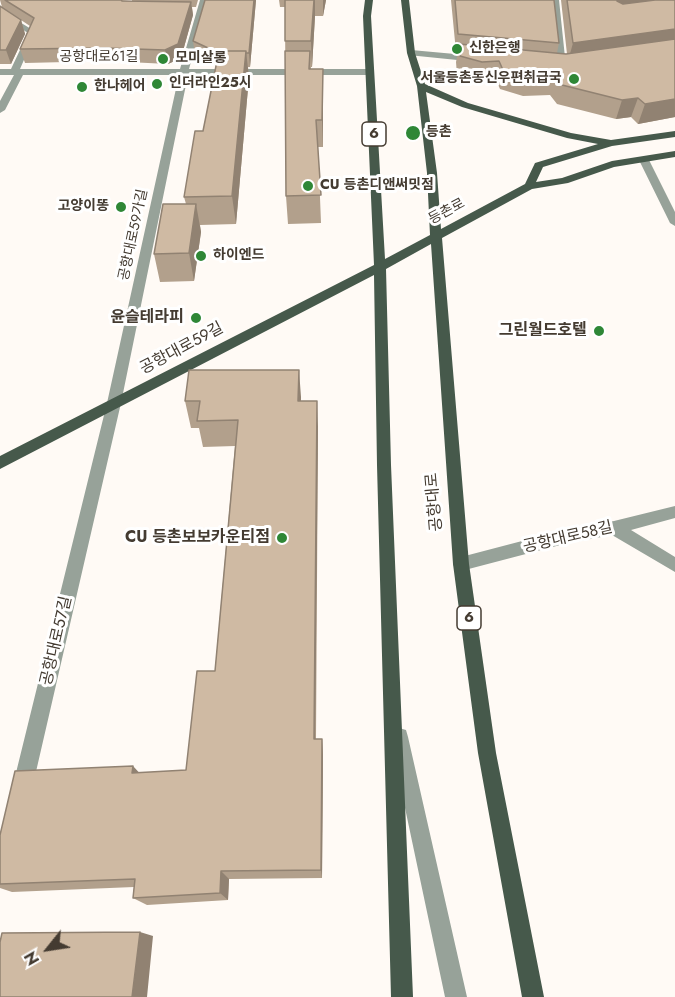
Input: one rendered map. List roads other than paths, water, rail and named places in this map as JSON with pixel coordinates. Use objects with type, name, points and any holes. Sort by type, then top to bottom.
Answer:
[{"type":"main road","name":"6","points":[[369,0],[370,72],[380,267],[402,997]]},
{"type":"main road","name":"공항대로","points":[[405,0],[411,53],[421,86],[432,173],[461,564],[486,753],[533,997]]},
{"type":"main road","points":[[421,86],[465,105],[570,136],[611,143]]},
{"type":"main road","name":"등촌로","points":[[529,186],[539,165],[611,143],[675,134]]},
{"type":"main road","name":"등촌로","points":[[380,267],[529,186],[564,181],[612,164],[675,154]]},
{"type":"main road","name":"공항대로59길","points":[[0,463],[380,267]]},
{"type":"street","points":[[184,72],[204,0]]},
{"type":"street","points":[[555,0],[562,67]]},
{"type":"street","points":[[190,11],[201,11]]},
{"type":"street","points":[[0,12],[32,32],[0,110]]},
{"type":"street","points":[[411,53],[483,60]]},
{"type":"street","points":[[551,66],[573,66]]},
{"type":"street","name":"공항대로61길","points":[[0,72],[370,72]]},
{"type":"street","name":"공항대로59가길","points":[[114,403],[184,72]]},
{"type":"street","points":[[644,159],[675,223]]},
{"type":"street","name":"공항대로57길","points":[[17,810],[114,403]]},
{"type":"street","name":"공항대로58길","points":[[461,564],[564,537],[614,528],[675,512]]},
{"type":"street","points":[[614,528],[675,565]]},
{"type":"street","points":[[392,704],[456,997]]},
{"type":"place","name":"신한은행","points":[[457,49]]},
{"type":"place","name":"모미살롱","points":[[163,59]]},
{"type":"place","name":"서울등촌동신우편취급국","points":[[574,79]]},
{"type":"place","name":"인더라인25시","points":[[157,84]]},
{"type":"place","name":"한나헤어","points":[[82,87]]},
{"type":"place","name":"등촌","points":[[413,133]]},
{"type":"place","name":"CU 등촌디앤써밋점","points":[[308,186]]},
{"type":"place","name":"고양이똥","points":[[121,207]]},
{"type":"place","name":"하이엔드","points":[[201,256]]},
{"type":"place","name":"윤슬테라피","points":[[196,318]]},
{"type":"place","name":"그린월드호텔","points":[[599,331]]},
{"type":"place","name":"CU 등촌보보카운티점","points":[[282,538]]}]
